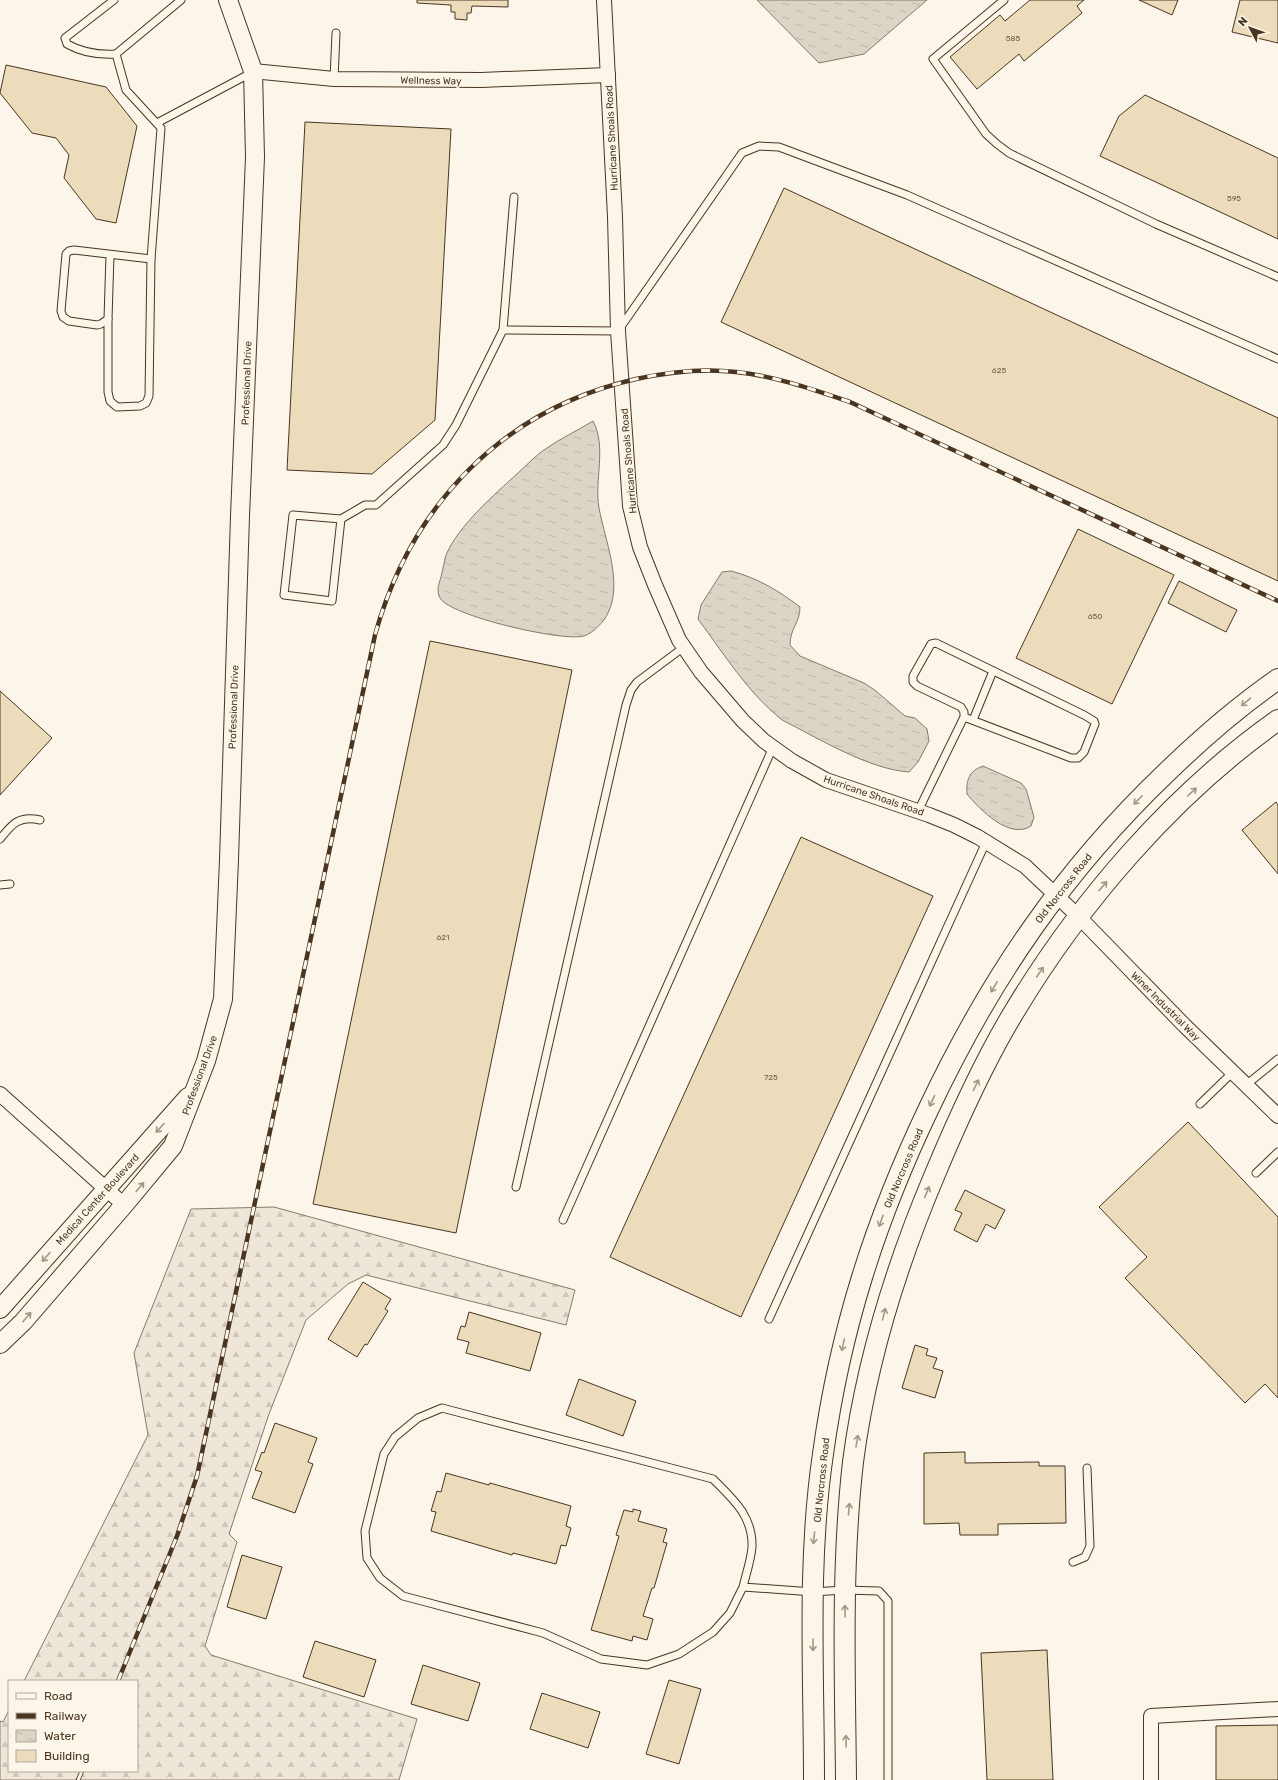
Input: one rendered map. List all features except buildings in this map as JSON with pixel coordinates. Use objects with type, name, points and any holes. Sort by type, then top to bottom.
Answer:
[{"type":"main road","name":"Old Norcross Road","points":[[814,1780],[814,1545],[821,1473],[833,1388],[848,1325],[865,1264],[887,1203],[913,1143],[972,1022],[1014,954],[1056,895],[1102,838],[1136,801],[1201,740],[1252,697],[1278,679]]},
{"type":"main road","points":[[846,1780],[844,1590],[846,1540],[854,1460],[867,1381],[887,1303],[913,1226],[950,1136],[1000,1038],[1034,980],[1079,917],[1137,847],[1188,795],[1229,759],[1278,720]]},
{"type":"street","name":"Professional Drive","points":[[0,1344],[23,1322],[173,1146],[213,1038],[223,999],[255,157],[253,72],[228,0]]},
{"type":"street","name":"Hurricane Shoals Road","points":[[604,0],[618,331],[630,506],[645,560],[680,640],[701,672],[743,721],[792,761],[826,780],[918,811],[954,825],[986,842],[1025,866],[1056,895]]},
{"type":"street","name":"Wellness Way","points":[[253,72],[334,79],[481,80],[608,75]]},
{"type":"street","name":"Winer Industrial Way","points":[[1056,895],[1184,1025],[1277,1113]]},
{"type":"street","name":"Medical Center Boulevard","points":[[0,1309],[195,1089]]},
{"type":"street","points":[[0,1094],[64,1153],[107,1188],[124,1205]]},
{"type":"street","points":[[1151,1780],[1151,1716],[1278,1709]]},
{"type":"lane","points":[[114,0],[65,38],[67,44],[101,55],[116,54],[181,0]]},
{"type":"lane","points":[[1004,0],[934,59],[986,134],[1010,153],[1156,224],[1278,277]]},
{"type":"lane","points":[[334,79],[336,33]]},
{"type":"lane","points":[[110,255],[108,392],[110,401],[117,406],[140,406],[146,403],[149,396],[151,259],[161,128],[126,90],[116,54]]},
{"type":"lane","points":[[156,123],[253,72]]},
{"type":"lane","points":[[502,330],[618,331],[742,153],[758,146],[779,147],[914,198],[1278,360]]},
{"type":"lane","points":[[341,519],[332,601],[284,594],[293,515],[341,519],[365,505],[376,505],[443,445],[456,425],[502,330],[514,196]]},
{"type":"lane","points":[[108,319],[102,324],[97,325],[69,321],[63,317],[61,311],[66,254],[69,251],[74,250],[151,259]]},
{"type":"lane","points":[[918,811],[964,717],[964,712],[961,706],[917,686],[914,682],[913,676],[927,648],[931,644],[936,643],[1094,721],[1095,724],[1084,752],[1078,758],[1070,758],[964,717]]},
{"type":"lane","points":[[516,1187],[626,705],[631,690],[637,682],[684,647]]},
{"type":"lane","points":[[973,720],[993,671]]},
{"type":"lane","points":[[563,1220],[773,747]]},
{"type":"lane","points":[[0,839],[12,824],[29,817],[40,820]]},
{"type":"lane","points":[[769,1319],[986,842]]},
{"type":"lane","points":[[0,885],[10,884]]},
{"type":"lane","points":[[1246,1085],[1278,1059]]},
{"type":"lane","points":[[1200,1104],[1233,1072]]},
{"type":"lane","points":[[1256,1173],[1278,1152]]},
{"type":"lane","points":[[442,1408],[713,1479],[739,1505],[749,1526],[752,1548],[743,1587],[730,1613],[713,1632],[679,1654],[647,1665],[601,1659],[543,1633],[403,1596],[380,1578],[367,1558],[365,1531],[384,1454],[395,1437],[418,1418],[442,1408]]},
{"type":"lane","points":[[1073,1562],[1085,1557],[1090,1546],[1087,1468]]},
{"type":"lane","points":[[743,1587],[813,1592],[844,1590],[879,1591],[888,1601],[888,1780]]},
{"type":"green space","points":[[274,1207],[575,1290],[566,1325],[366,1275],[348,1284],[306,1320],[269,1414],[229,1534],[237,1542],[205,1646],[211,1655],[417,1719],[399,1780],[0,1780],[0,1721],[3,1722],[8,1712],[8,1772],[138,1772],[138,1680],[25,1680],[148,1435],[134,1353],[191,1209]]},
{"type":"water","points":[[757,0],[927,0],[864,54],[819,63]]},
{"type":"water","points":[[593,421],[597,431],[600,453],[598,486],[599,508],[611,561],[614,588],[612,601],[604,620],[598,627],[587,635],[572,637],[532,631],[484,620],[448,605],[440,598],[438,587],[446,555],[459,533],[488,501],[537,455],[556,442]]},
{"type":"water","points":[[731,571],[750,577],[767,585],[800,607],[800,613],[790,639],[790,645],[800,656],[864,683],[876,691],[905,716],[915,718],[927,729],[929,741],[918,762],[909,772],[893,770],[844,752],[782,720],[758,698],[698,619],[701,605],[722,572]]},
{"type":"water","points":[[983,766],[1021,783],[1026,789],[1034,817],[1031,826],[1023,829],[1014,829],[1005,826],[987,815],[967,794],[969,777],[974,771]]},
{"type":"railway","points":[[118,1680],[177,1536],[197,1476],[375,635],[391,588],[412,544],[438,505],[469,470],[504,439],[544,413],[588,393],[636,379],[660,374],[711,370],[751,374],[822,392],[850,402],[1278,601]]},
{"type":"railway","points":[[78,1780],[82,1772]]}]
